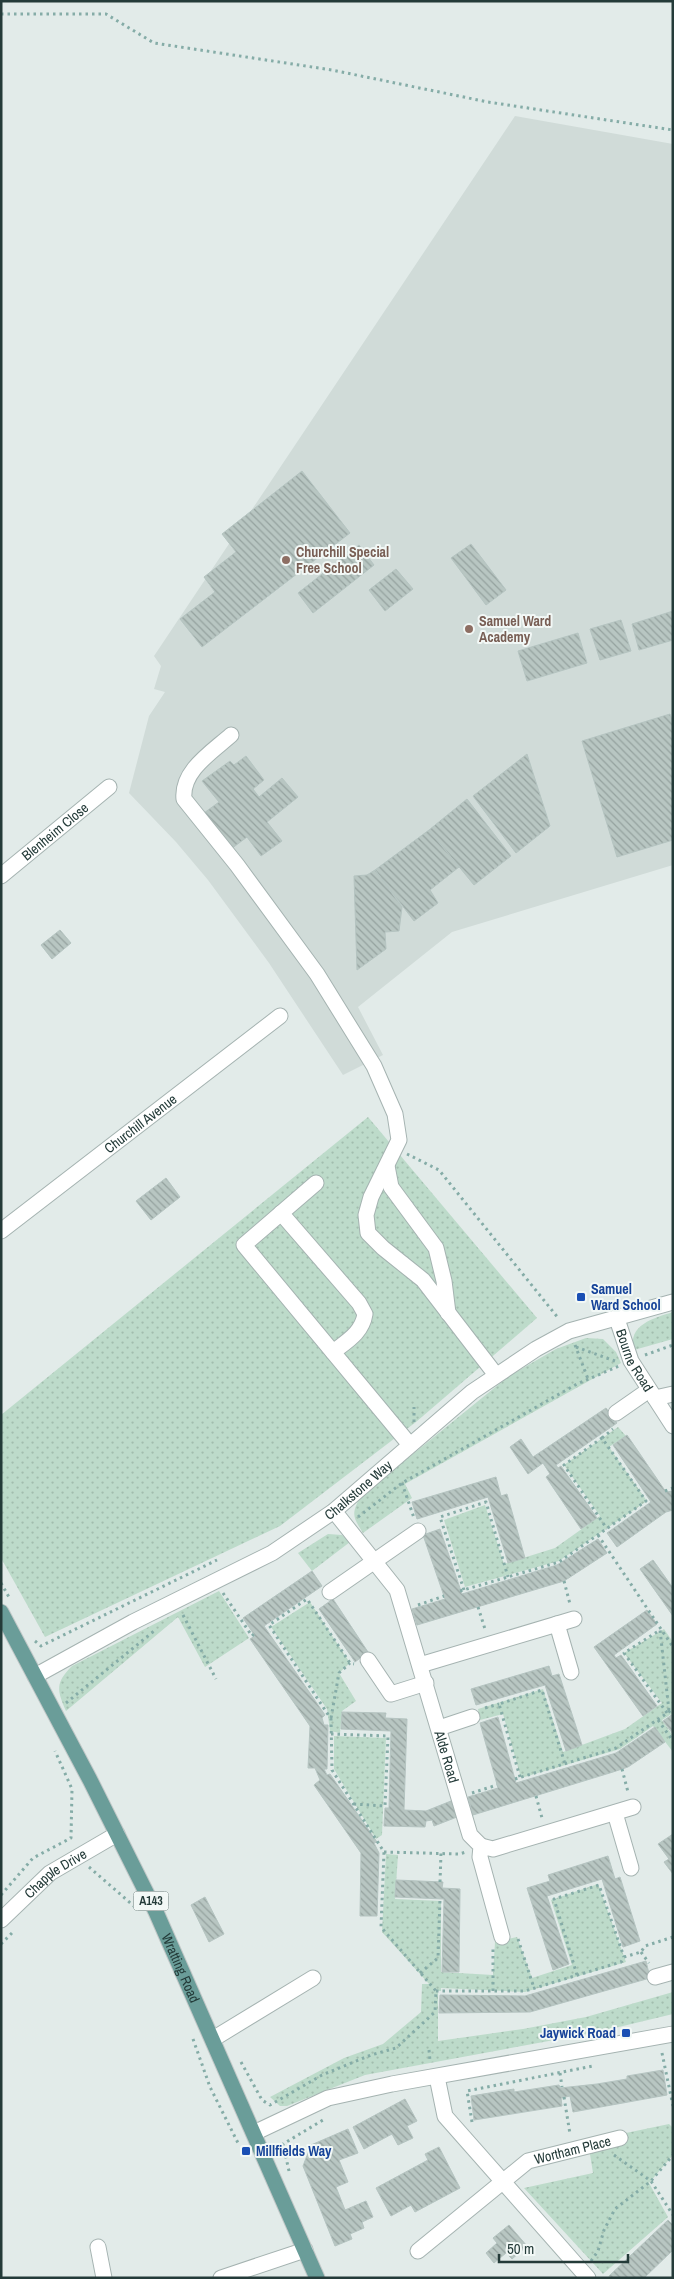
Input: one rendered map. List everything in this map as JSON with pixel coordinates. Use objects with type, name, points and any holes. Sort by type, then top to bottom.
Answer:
[{"type":"main road","name":"Wratting Road","points":[[8,1609],[35,1676],[156,1912],[317,2278]]},
{"type":"street","points":[[231,735],[197,764],[182,788],[184,799],[237,865],[317,974],[374,1066],[395,1114],[399,1140],[371,1197],[366,1215],[368,1233],[382,1248],[423,1280],[496,1375]]},
{"type":"street","name":"Blenheim Close","points":[[1,876],[108,787]]},
{"type":"street","name":"Churchill Avenue","points":[[1,1231],[280,1016]]},
{"type":"street","points":[[387,1166],[391,1187],[436,1248],[444,1281],[448,1313]]},
{"type":"street","points":[[316,1184],[244,1245],[406,1441]]},
{"type":"street","points":[[281,1213],[359,1304],[365,1314],[364,1323],[356,1334],[333,1352]]},
{"type":"street","name":"Chalkstone Way","points":[[35,1676],[132,1622],[272,1553],[334,1511],[406,1441],[496,1375],[569,1331],[673,1302]]},
{"type":"street","name":"Bourne Road","points":[[617,1319],[630,1361],[673,1426]]},
{"type":"street","points":[[616,1413],[652,1394],[673,1394]]},
{"type":"street","name":"Alde Road","points":[[334,1511],[397,1590],[470,1835],[481,1846],[480,1857],[502,1936]]},
{"type":"street","points":[[330,1592],[418,1531]]},
{"type":"street","points":[[420,1665],[574,1619]]},
{"type":"street","points":[[557,1624],[571,1672]]},
{"type":"street","points":[[368,1660],[391,1694],[426,1683]]},
{"type":"street","points":[[439,1728],[472,1717]]},
{"type":"street","points":[[481,1846],[493,1849],[633,1807]]},
{"type":"street","points":[[614,1813],[631,1868]]},
{"type":"street","name":"Chapple Drive","points":[[1,1920],[50,1873],[117,1834]]},
{"type":"street","points":[[655,1977],[673,1972]]},
{"type":"street","points":[[213,2039],[313,1978]]},
{"type":"street","points":[[254,2133],[328,2098],[437,2076],[673,2034]]},
{"type":"street","points":[[437,2076],[445,2116],[586,2275]]},
{"type":"street","name":"Wortham Place","points":[[418,2251],[502,2180],[528,2161],[620,2138]]},
{"type":"street","points":[[98,2247],[104,2278]]},
{"type":"street","points":[[221,2278],[305,2250]]},
{"type":"path","points":[[1,14],[106,14],[154,43],[332,70],[488,102],[673,130]]},
{"type":"path","points":[[396,1148],[439,1170],[569,1331],[588,1379]]},
{"type":"path","points":[[630,1361],[673,1345]]},
{"type":"path","points":[[347,1526],[402,1483],[588,1379],[623,1364],[575,1346]]},
{"type":"path","points":[[406,1441],[414,1426],[414,1407]]},
{"type":"path","points":[[508,1577],[486,1502],[440,1517],[462,1590],[473,1589],[559,1563],[648,1500],[602,1438],[564,1465],[607,1529]]},
{"type":"path","points":[[402,1483],[418,1531]]},
{"type":"path","points":[[665,1490],[673,1488]]},
{"type":"path","points":[[598,1535],[661,1627],[670,1711]]},
{"type":"path","points":[[32,1638],[41,1646],[219,1559]]},
{"type":"path","points":[[564,1581],[574,1619]]},
{"type":"path","points":[[1,1583],[8,1609]]},
{"type":"path","points":[[214,1595],[222,1591],[252,1636],[254,1634]]},
{"type":"path","points":[[403,1610],[444,1596]]},
{"type":"path","points":[[331,1719],[267,1626],[307,1600],[350,1663],[357,1666],[368,1660]]},
{"type":"path","points":[[478,1606],[490,1644]]},
{"type":"path","points":[[176,1614],[181,1612],[216,1679]]},
{"type":"path","points":[[61,1707],[156,1629]]},
{"type":"path","points":[[660,1630],[673,1647]]},
{"type":"path","points":[[660,1630],[624,1653],[670,1711]]},
{"type":"path","points":[[270,2105],[322,2075],[371,2054],[396,2048],[435,2012],[436,1991],[381,1927],[384,1852],[332,1770],[331,1719],[338,1673],[350,1663]]},
{"type":"path","points":[[520,1778],[499,1704],[542,1690],[565,1764]]},
{"type":"path","points":[[515,1779],[530,1777],[565,1764],[617,1750],[670,1711]]},
{"type":"path","points":[[658,1720],[673,1741]]},
{"type":"path","points":[[332,1734],[388,1736],[385,1806],[354,1804]]},
{"type":"path","points":[[1,1895],[34,1858],[70,1838],[72,1789],[52,1746]]},
{"type":"path","points":[[622,1769],[633,1807]]},
{"type":"path","points":[[459,1798],[497,1785]]},
{"type":"path","points":[[536,1796],[547,1833]]},
{"type":"path","points":[[384,1852],[459,1854],[481,1846]]},
{"type":"path","points":[[440,1882],[441,1853]]},
{"type":"path","points":[[82,1871],[90,1867],[138,1910]]},
{"type":"path","points":[[577,1976],[554,1899],[599,1885],[624,1957]]},
{"type":"path","points":[[420,1973],[438,1958],[440,1899]]},
{"type":"path","points":[[1,1944],[14,1931]]},
{"type":"path","points":[[493,1991],[493,1939],[516,1934],[534,1988]]},
{"type":"path","points":[[436,1991],[525,1991],[621,1962],[624,1957],[641,1952],[645,1946],[673,1937]]},
{"type":"path","points":[[653,2054],[662,2053],[668,2049]]},
{"type":"path","points":[[662,2053],[673,2106]]},
{"type":"path","points":[[474,2129],[467,2091],[597,2066]]},
{"type":"path","points":[[560,2073],[562,2087]]},
{"type":"path","points":[[564,2097],[573,2150]]},
{"type":"path","points":[[283,2144],[328,2116]]},
{"type":"path","points":[[594,2144],[622,2159],[651,2181],[673,2215]]},
{"type":"path","points":[[586,2275],[598,2251],[604,2230],[614,2210],[651,2181],[673,2155]]},
{"type":"shaded area","name":"Samuel Ward Academy","points":[[515,116],[673,144],[673,865],[452,932],[358,1007],[383,1055],[343,1075],[269,963],[208,880],[176,842],[129,793],[149,716],[165,692],[154,689],[161,666],[154,656]]},
{"type":"green space","points":[[368,1117],[537,1318],[416,1422],[280,1526],[45,1637],[1,1558],[1,1415]]},
{"type":"green space","points":[[673,1312],[673,1339],[634,1350],[634,1334],[638,1329],[650,1320]]},
{"type":"green space","points":[[586,1338],[603,1339],[616,1352],[621,1363],[405,1484],[412,1498],[363,1533],[354,1516],[360,1497],[509,1376],[556,1349]]},
{"type":"green space","points":[[618,1427],[626,1436],[609,1447],[647,1501],[559,1561],[465,1587],[444,1520],[485,1505],[504,1564],[555,1548],[600,1516],[564,1465]]},
{"type":"green space","points":[[328,1534],[342,1535],[350,1542],[312,1571],[298,1553]]},
{"type":"green space","points":[[219,1591],[249,1638],[205,1667],[178,1617],[66,1711],[59,1687],[66,1672],[72,1666]]},
{"type":"green space","points":[[310,1602],[350,1663],[339,1673],[356,1701],[342,1711],[340,1733],[330,1731],[327,1709],[271,1627]]},
{"type":"green space","points":[[664,1629],[673,1642],[673,1713],[662,1720],[673,1736],[673,1752],[653,1726],[620,1749],[521,1778],[503,1714],[480,1720],[478,1709],[543,1689],[563,1752],[625,1729],[662,1703],[624,1653]]},
{"type":"green space","points":[[334,1736],[386,1738],[382,1835],[376,1839],[334,1769]]},
{"type":"green space","points":[[386,1854],[398,1855],[395,1899],[441,1901],[441,1972],[493,1975],[495,1942],[517,1937],[532,1978],[572,1965],[551,1900],[598,1884],[626,1962],[525,1992],[441,1988],[441,1991],[438,1991],[438,2041],[523,2029],[586,2017],[673,1992],[673,2014],[598,2032],[365,2075],[287,2106],[280,2106],[270,2097],[344,2058],[383,2044],[421,2012],[422,1984],[429,1984],[382,1932]]},
{"type":"green space","points":[[669,2124],[673,2128],[673,2155],[649,2183],[668,2217],[603,2274],[524,2188],[593,2173],[589,2148],[626,2133]]},
{"type":"building","points":[[302,471],[350,533],[202,647],[180,619],[215,592],[204,577],[236,552],[222,534]]},
{"type":"building","points":[[471,544],[506,590],[486,605],[451,558]]},
{"type":"building","points":[[359,545],[374,565],[313,613],[298,593]]},
{"type":"building","points":[[396,569],[413,589],[385,611],[369,590]]},
{"type":"building","points":[[673,611],[673,640],[639,650],[632,624]]},
{"type":"building","points":[[621,620],[631,651],[600,660],[590,629]]},
{"type":"building","points":[[578,633],[587,663],[527,681],[518,651]]},
{"type":"building","points":[[670,714],[673,723],[673,840],[617,857],[582,741]]},
{"type":"building","points":[[527,754],[550,826],[516,853],[473,796]]},
{"type":"building","points":[[246,756],[264,780],[253,789],[259,797],[282,778],[298,797],[267,822],[282,841],[261,856],[247,837],[231,849],[204,813],[219,802],[202,781],[230,761],[234,765]]},
{"type":"building","points":[[467,799],[511,856],[474,885],[429,830]]},
{"type":"building","points":[[429,830],[459,867],[430,890],[438,903],[414,921],[375,870]]},
{"type":"building","points":[[375,870],[402,907],[399,931],[385,932],[386,949],[357,970],[354,876],[367,875]]},
{"type":"building","points":[[60,930],[71,943],[52,959],[41,945]]},
{"type":"building","points":[[166,1178],[180,1197],[151,1220],[136,1201]]},
{"type":"building","points":[[606,1408],[617,1423],[556,1465],[558,1468],[561,1466],[597,1518],[581,1529],[546,1477],[550,1474],[543,1463],[528,1474],[510,1447],[521,1439],[533,1457]]},
{"type":"building","points":[[627,1435],[666,1492],[673,1491],[673,1510],[666,1512],[617,1547],[607,1533],[651,1502],[613,1445]]},
{"type":"building","points":[[496,1477],[501,1496],[507,1494],[525,1558],[508,1563],[488,1497],[417,1519],[412,1502]]},
{"type":"building","points":[[440,1529],[462,1594],[557,1565],[598,1539],[607,1553],[564,1581],[417,1625],[412,1609],[445,1599],[423,1535]]},
{"type":"building","points":[[653,1560],[673,1588],[673,1616],[640,1569]]},
{"type":"building","points":[[312,1571],[322,1586],[264,1626],[325,1715],[322,1718],[324,1725],[328,1725],[327,1769],[324,1769],[327,1775],[330,1774],[377,1842],[374,1843],[379,1853],[377,1916],[360,1916],[361,1853],[314,1785],[320,1780],[315,1768],[308,1768],[310,1726],[250,1639],[255,1636],[243,1618]]},
{"type":"building","points":[[333,1599],[368,1652],[355,1662],[319,1609]]},
{"type":"building","points":[[647,1610],[657,1624],[614,1655],[616,1658],[621,1655],[657,1706],[643,1716],[594,1647]]},
{"type":"building","points":[[549,1666],[552,1676],[559,1674],[582,1745],[566,1751],[545,1685],[476,1705],[471,1689]]},
{"type":"building","points":[[342,1712],[386,1713],[385,1718],[407,1719],[404,1810],[426,1811],[451,1801],[457,1817],[434,1826],[432,1820],[426,1821],[425,1827],[384,1826],[385,1808],[389,1808],[391,1731],[341,1729]]},
{"type":"building","points":[[673,1714],[673,1734],[663,1721]]},
{"type":"building","points":[[498,1717],[516,1783],[616,1753],[655,1727],[665,1742],[628,1767],[473,1815],[468,1797],[498,1788],[480,1723]]},
{"type":"building","points":[[673,1834],[673,1874],[664,1862],[669,1859],[658,1844]]},
{"type":"building","points":[[608,1856],[615,1879],[620,1877],[640,1941],[623,1947],[602,1879],[547,1896],[569,1964],[553,1970],[527,1888],[550,1881],[548,1875]]},
{"type":"building","points":[[396,1880],[443,1882],[442,1888],[460,1889],[459,1972],[442,1972],[444,1899],[395,1897]]},
{"type":"building","points":[[205,1897],[224,1934],[209,1942],[191,1905]]},
{"type":"building","points":[[646,1961],[650,1978],[530,2012],[439,2013],[440,1995],[525,1996]]},
{"type":"building","points":[[663,2070],[667,2095],[573,2112],[570,2096],[561,2098],[562,2106],[474,2120],[471,2096],[514,2089],[514,2092],[559,2085],[560,2088],[597,2084],[627,2079],[627,2076]]},
{"type":"building","points":[[405,2099],[417,2121],[407,2126],[413,2138],[398,2145],[392,2134],[364,2149],[353,2127]]},
{"type":"building","points":[[348,2129],[358,2153],[339,2160],[348,2182],[336,2187],[345,2210],[366,2201],[373,2217],[362,2222],[364,2228],[350,2234],[352,2239],[335,2246],[303,2166],[311,2145]]},
{"type":"building","points":[[439,2147],[460,2188],[415,2212],[411,2205],[391,2216],[376,2188],[428,2160],[425,2154]]},
{"type":"building","points":[[668,2220],[673,2225],[673,2250],[644,2278],[610,2278],[609,2276]]},
{"type":"building","points":[[509,2225],[527,2246],[512,2259],[506,2253],[494,2263],[486,2253],[497,2243],[493,2238]]},
{"type":"place","name":"Churchill Special Free School","points":[[286,560]]},
{"type":"place","name":"Samuel Ward Academy","points":[[469,629]]},
{"type":"place","name":"Samuel Ward School","points":[[581,1297]]},
{"type":"place","name":"Jaywick Road","points":[[626,2033]]},
{"type":"place","name":"Millfields Way","points":[[246,2151]]}]
